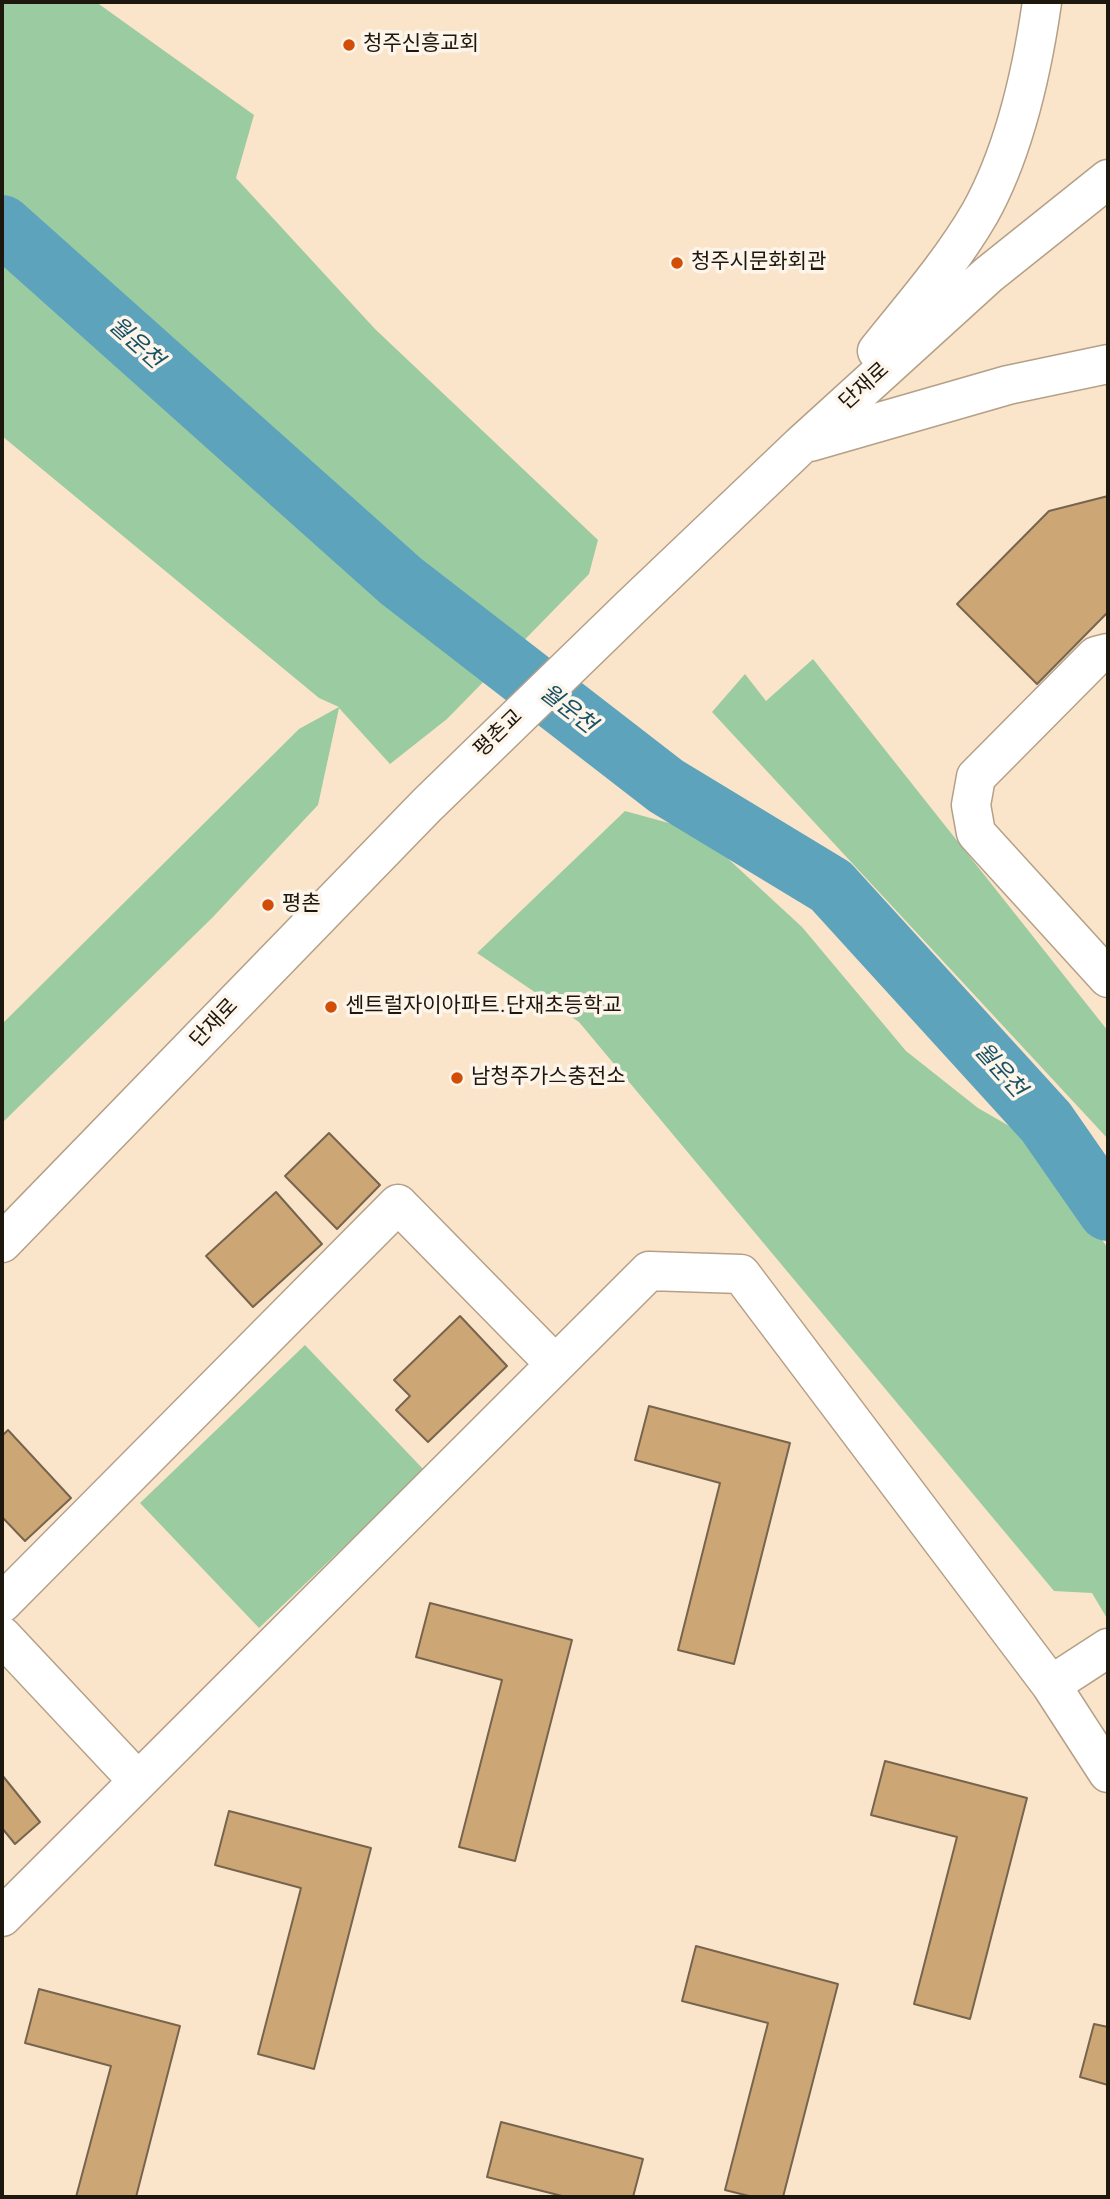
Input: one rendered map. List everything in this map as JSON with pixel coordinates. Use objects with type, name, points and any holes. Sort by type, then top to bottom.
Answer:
[{"type":"street","points":[[801,445],[955,252],[981,211],[1005,154],[1023,95],[1042,2]]},
{"type":"street","name":"단재로","points":[[632,606],[801,445],[988,275],[1108,179]]},
{"type":"street","points":[[801,445],[1008,385],[1108,364]]},
{"type":"street","name":"평촌교","points":[[427,805],[632,606]]},
{"type":"street","points":[[1108,653],[1096,656],[976,777],[971,805],[976,833],[1108,978]]},
{"type":"street","name":"단재로","points":[[2,1243],[427,805]]},
{"type":"street","points":[[2,1603],[398,1204],[555,1364]]},
{"type":"street","points":[[2,1917],[649,1271],[741,1274],[1051,1685],[1108,1773]]},
{"type":"street","points":[[2,1636],[138,1781]]},
{"type":"street","points":[[1051,1685],[1108,1648]]},
{"type":"green space","points":[[2,2],[96,2],[254,115],[236,178],[375,329],[598,540],[589,574],[447,719],[390,764],[339,708],[318,805],[212,918],[2,1123],[2,1024],[299,729],[339,707],[319,698],[2,436]]},
{"type":"green space","points":[[813,659],[1108,1031],[1108,1139],[712,712],[745,674],[766,701]]},
{"type":"green space","points":[[625,811],[698,831],[802,927],[906,1051],[978,1108],[1023,1134],[1108,1248],[1108,1620],[1092,1593],[1054,1591],[579,1022],[477,953]]},
{"type":"green space","points":[[305,1345],[424,1470],[259,1628],[140,1503]]},
{"type":"building","points":[[1108,496],[1108,612],[1037,684],[957,604],[1049,511]]},
{"type":"building","points":[[329,1133],[380,1185],[337,1229],[285,1176]]},
{"type":"building","points":[[276,1192],[322,1244],[253,1307],[206,1256]]},
{"type":"building","points":[[460,1316],[507,1366],[428,1442],[396,1410],[410,1396],[394,1380]]},
{"type":"building","points":[[649,1406],[790,1443],[734,1664],[678,1650],[720,1483],[635,1460]]},
{"type":"building","points":[[8,1430],[71,1498],[25,1541],[2,1517],[2,1436]]},
{"type":"building","points":[[430,1603],[572,1640],[515,1861],[459,1847],[502,1680],[416,1657]]},
{"type":"building","points":[[885,1761],[1027,1798],[970,2019],[914,2004],[957,1837],[871,1815]]},
{"type":"building","points":[[2,1775],[40,1822],[15,1844],[2,1828]]},
{"type":"building","points":[[229,1811],[371,1848],[314,2069],[258,2054],[301,1888],[215,1865]]},
{"type":"building","points":[[696,1946],[838,1984],[783,2197],[753,2197],[725,2190],[768,2023],[682,2001]]},
{"type":"building","points":[[39,1989],[180,2026],[136,2197],[76,2197],[111,2066],[25,2043]]},
{"type":"building","points":[[1094,2024],[1108,2027],[1108,2085],[1080,2077]]},
{"type":"building","points":[[501,2122],[643,2159],[633,2197],[566,2197],[487,2177]]},
{"type":"waterway","name":"월운천","points":[[2,225],[401,581],[666,786],[831,886],[1046,1122],[1108,1211]]},
{"type":"place","name":"청주신흥교회","points":[[349,45]]},
{"type":"place","name":"청주시문화회관","points":[[677,263]]},
{"type":"place","name":"평촌","points":[[268,905]]},
{"type":"place","name":"센트럴자이아파트.단재초등학교","points":[[331,1007]]},
{"type":"place","name":"남청주가스충전소","points":[[457,1078]]}]
